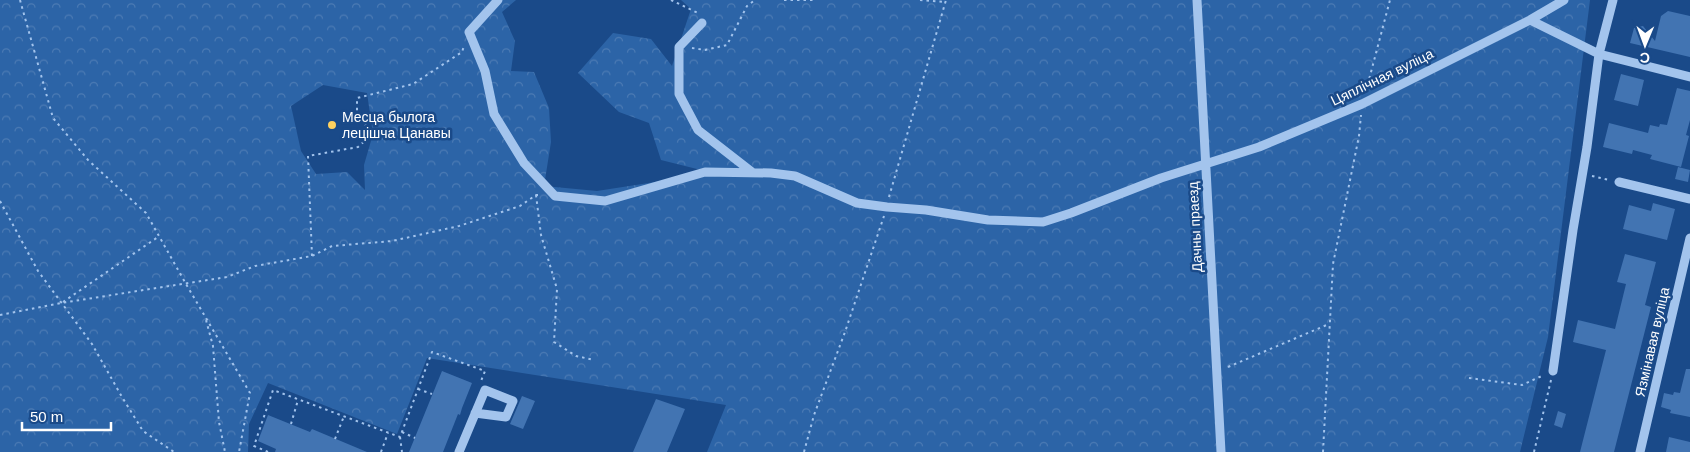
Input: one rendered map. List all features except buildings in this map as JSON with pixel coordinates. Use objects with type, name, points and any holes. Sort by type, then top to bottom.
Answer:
[{"type":"street","points":[[498,0],[469,32],[485,71],[494,114],[524,163],[556,196]]},
{"type":"street","name":"Дачны праезд","points":[[1197,0],[1221,452]]},
{"type":"street","name":"Цяплічная вуліца","points":[[556,196],[606,201],[705,172],[752,172],[795,176],[857,203],[926,210],[988,220],[1043,222],[1064,216],[1161,178],[1259,147],[1362,104],[1530,20],[1564,0]]},
{"type":"street","points":[[1553,371],[1599,54],[1612,0]]},
{"type":"street","points":[[1530,20],[1599,54],[1690,78]]},
{"type":"street","points":[[702,22],[679,47],[679,94],[698,130],[752,172]]},
{"type":"street","points":[[1619,182],[1690,199]]},
{"type":"street","name":"Язмінавая вуліца","points":[[1640,452],[1690,238]]},
{"type":"street","points":[[459,452],[475,413]]},
{"type":"path","points":[[20,0],[53,118],[88,160],[146,213],[250,393],[239,452]]},
{"type":"path","points":[[671,0],[698,13],[702,22]]},
{"type":"path","points":[[679,47],[705,50],[726,45],[747,6],[756,0]]},
{"type":"path","points":[[784,0],[813,0]]},
{"type":"path","points":[[804,452],[814,415],[845,332],[887,207],[946,1],[920,0]]},
{"type":"path","points":[[1323,452],[1333,264],[1359,136],[1362,104],[1390,0]]},
{"type":"path","points":[[312,256],[308,156],[358,147],[368,139],[367,127],[356,113],[358,98],[414,84],[462,52],[469,32]]},
{"type":"path","points":[[1582,174],[1619,182]]},
{"type":"path","points":[[1196,192],[1197,211]]},
{"type":"path","points":[[0,316],[227,277],[255,266],[312,256],[332,246],[392,241],[459,226],[520,206],[536,195],[556,196]]},
{"type":"path","points":[[536,195],[541,234],[557,289],[554,342],[576,356],[594,360]]},
{"type":"path","points":[[0,201],[38,271],[92,344],[143,431],[174,452]]},
{"type":"path","points":[[61,304],[159,236]]},
{"type":"path","points":[[204,316],[213,346],[219,422],[225,452]]},
{"type":"path","points":[[1216,372],[1329,324]]},
{"type":"path","points":[[402,452],[400,437],[432,352],[485,372],[478,387]]},
{"type":"path","points":[[1469,378],[1522,385],[1553,371]]},
{"type":"path","points":[[1534,452],[1553,371]]},
{"type":"path","points":[[418,389],[432,394]]},
{"type":"path","points":[[268,452],[254,446],[274,390],[400,437]]},
{"type":"path","points":[[291,424],[298,399]]},
{"type":"path","points":[[335,439],[344,416]]},
{"type":"path","points":[[402,432],[415,438]]},
{"type":"path","points":[[381,452],[388,433]]},
{"type":"green space","points":[[0,0],[516,0],[502,12],[515,41],[511,71],[534,72],[549,108],[551,142],[544,186],[597,191],[713,173],[661,160],[649,123],[619,112],[578,73],[613,33],[651,39],[672,66],[691,9],[681,0],[1590,0],[1548,337],[1520,452],[707,452],[726,405],[427,358],[397,434],[268,383],[249,424],[248,452],[0,452]],"holes":[[[323,85],[367,93],[373,134],[364,165],[365,190],[347,172],[316,174],[301,151],[291,106]]]},
{"type":"place","name":"Месца былога лецішча Цанавы","points":[[332,125]]}]
